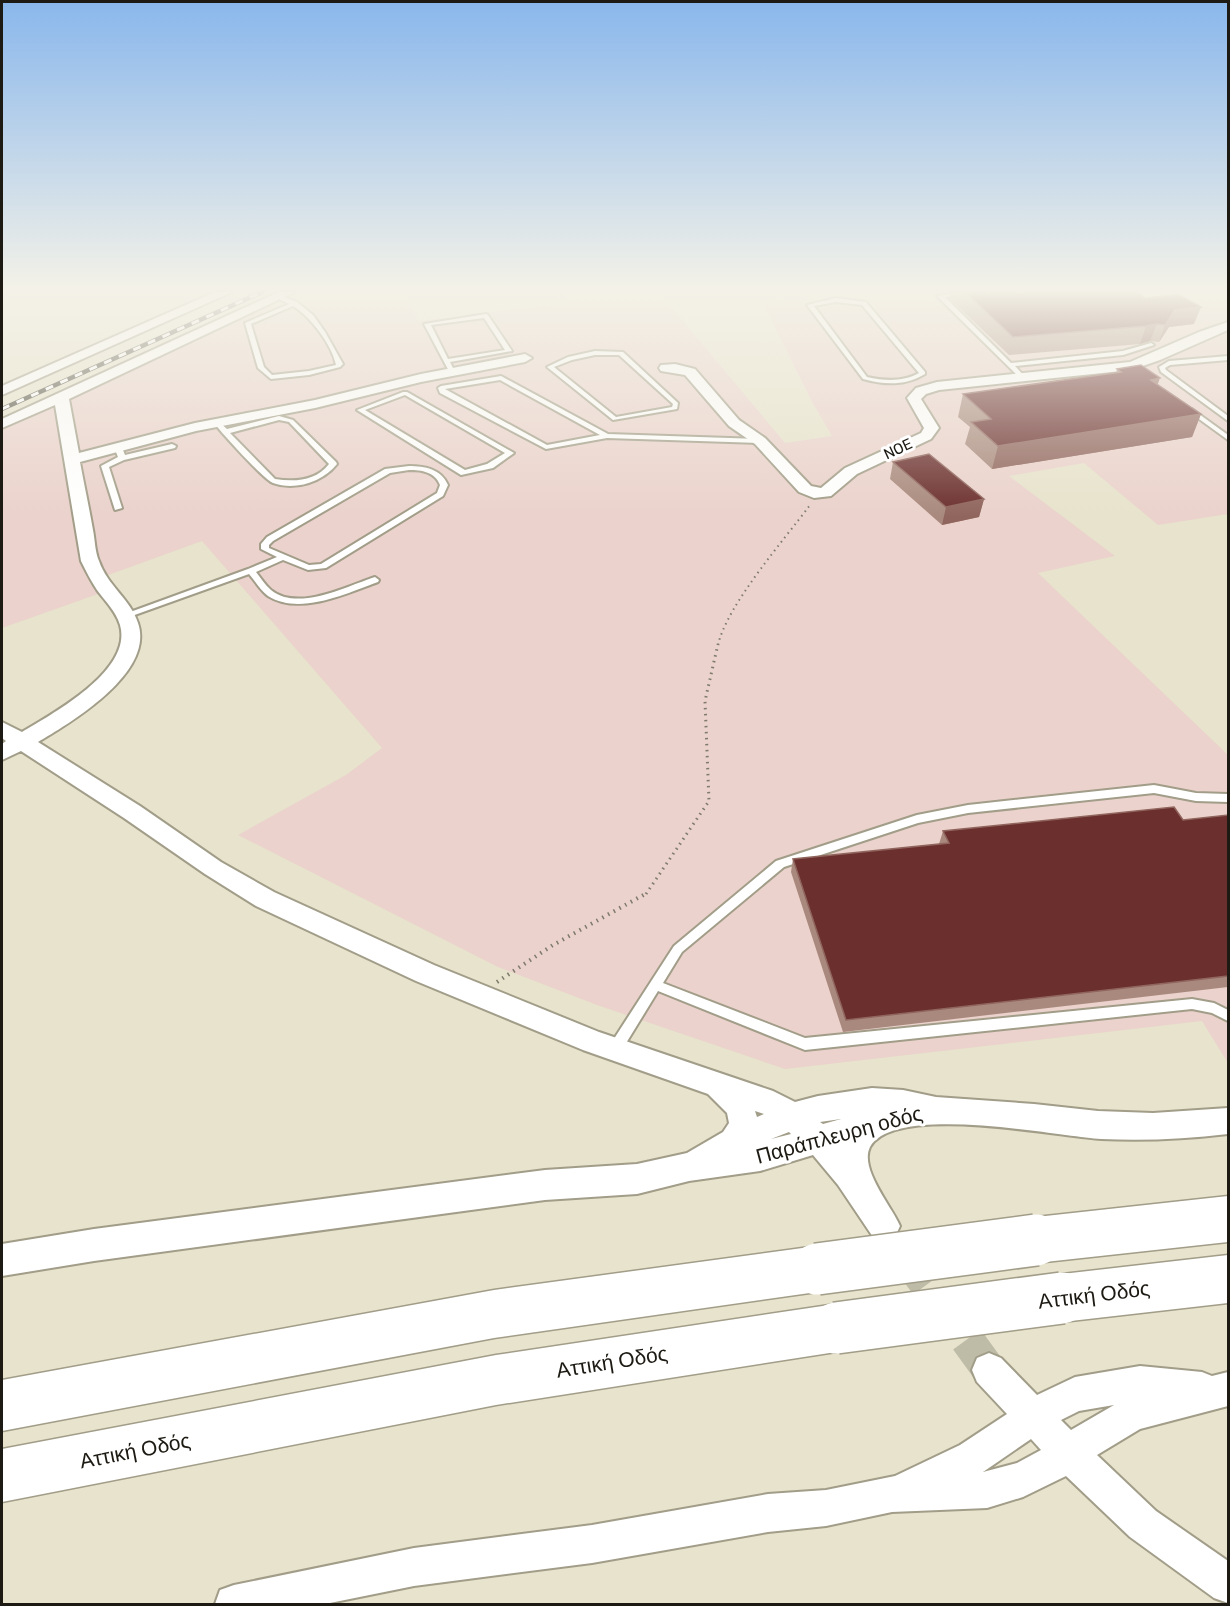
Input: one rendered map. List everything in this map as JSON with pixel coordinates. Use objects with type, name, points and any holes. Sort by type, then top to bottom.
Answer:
[{"type":"highway","points":[[2,1406],[494,1314],[1036,1240],[1228,1219]]},
{"type":"highway","name":"Αττική Οδός","points":[[2,1476],[496,1380],[836,1328],[1228,1279]]},
{"type":"street","points":[[2,391],[56,367]]},
{"type":"street","points":[[2,424],[128,367]]},
{"type":"street","points":[[72,459],[120,452],[367,392],[446,367]]},
{"type":"street","points":[[927,388],[1022,377],[1136,370],[1141,367]]},
{"type":"street","points":[[666,368],[690,372],[734,423],[760,441],[805,489],[818,494]]},
{"type":"street","name":"NOE","points":[[818,494],[829,490],[850,471],[926,436],[932,428],[914,398],[927,388]]},
{"type":"street","points":[[8,741],[93,694],[112,677],[128,655],[132,634],[126,615],[101,582],[90,561],[61,396]]},
{"type":"street","points":[[8,741],[132,812],[213,868],[265,899],[477,994],[615,1049],[773,1104],[793,1116],[820,1140],[866,1197],[884,1226]]},
{"type":"street","name":"Παράπλευρη οδός","points":[[711,1083],[726,1093],[743,1114],[743,1125],[733,1142]]},
{"type":"street","name":"Παράπλευρη οδός","points":[[689,1167],[733,1142],[793,1116],[818,1109],[872,1101],[903,1103],[936,1110]]},
{"type":"street","points":[[936,1110],[986,1112],[1098,1125],[1153,1127],[1228,1121]]},
{"type":"street","name":"Παράπλευρη οδός","points":[[689,1167],[750,1159],[879,1121],[936,1110]]},
{"type":"street","points":[[866,1197],[856,1171],[854,1150],[860,1134],[879,1121]]},
{"type":"street","points":[[2,1260],[105,1243],[545,1185],[637,1179],[689,1167]]},
{"type":"street","points":[[989,1370],[1032,1417],[1143,1524],[1228,1584]]},
{"type":"street","points":[[234,1605],[414,1568],[591,1545],[768,1513],[826,1508],[892,1494],[938,1476],[973,1458],[1032,1417],[1075,1394],[1140,1383],[1223,1390]]},
{"type":"street","points":[[892,1494],[987,1490],[1023,1479],[1070,1455],[1092,1436],[1134,1413],[1223,1390]]},
{"type":"lane","points":[[261,367],[271,377],[309,373],[334,367]]},
{"type":"lane","points":[[550,367],[615,419],[675,408],[676,404],[636,367]]},
{"type":"lane","points":[[857,367],[865,378],[905,381],[927,388]]},
{"type":"lane","points":[[905,381],[923,373],[918,367]]},
{"type":"lane","points":[[1012,367],[1022,377]]},
{"type":"lane","points":[[1162,367],[1163,371],[1228,418]]},
{"type":"lane","points":[[642,372],[666,368]]},
{"type":"lane","points":[[607,436],[501,378],[441,388],[442,392],[546,447],[607,436],[760,441]]},
{"type":"lane","points":[[367,392],[382,402]]},
{"type":"lane","points":[[405,393],[510,453],[490,466],[464,473],[360,410],[382,402],[405,393]]},
{"type":"lane","points":[[1184,406],[1228,438]]},
{"type":"lane","points":[[279,418],[291,421],[333,464],[323,475],[310,480],[294,483],[273,481],[221,427],[279,418]]},
{"type":"lane","points":[[118,508],[105,466],[120,452],[172,446]]},
{"type":"lane","points":[[126,615],[284,557],[308,568],[322,566],[440,494],[443,481],[436,474],[423,469],[388,471],[265,544],[265,549],[284,557]]},
{"type":"lane","points":[[251,571],[271,593],[283,599],[319,598],[375,580]]},
{"type":"lane","points":[[615,1049],[678,949],[780,864],[916,819],[968,809],[1154,789],[1196,797],[1228,798]]},
{"type":"lane","points":[[655,985],[805,1044],[1192,1005],[1214,1008],[1228,1016]]},
{"type":"path","points":[[477,994],[553,945],[645,895],[671,858],[709,801],[705,701],[720,636],[746,591],[818,494]]},
{"type":"shaded area","points":[[134,367],[722,367],[785,443],[832,436],[794,367],[1228,367],[1228,514],[1158,525],[1084,463],[1009,476],[1115,556],[1038,573],[1228,755],[1228,1063],[1202,1021],[785,1069],[597,1005],[498,967],[238,835],[346,775],[382,748],[202,541],[89,582],[98,594],[2,628],[2,428]]},
{"type":"building","points":[[1144,367],[1160,378],[1151,380],[1201,414],[998,446],[971,422],[991,419],[963,394],[1121,372],[1117,369]]},
{"type":"building","points":[[929,454],[984,499],[946,507],[893,462]]},
{"type":"building","points":[[1174,807],[1183,820],[1228,815],[1228,976],[846,1020],[793,859],[949,843],[943,831]]},
{"type":"tunnel","points":[[907,1257],[989,1370]]},
{"type":"railway","points":[[2,409],[95,367]]}]
